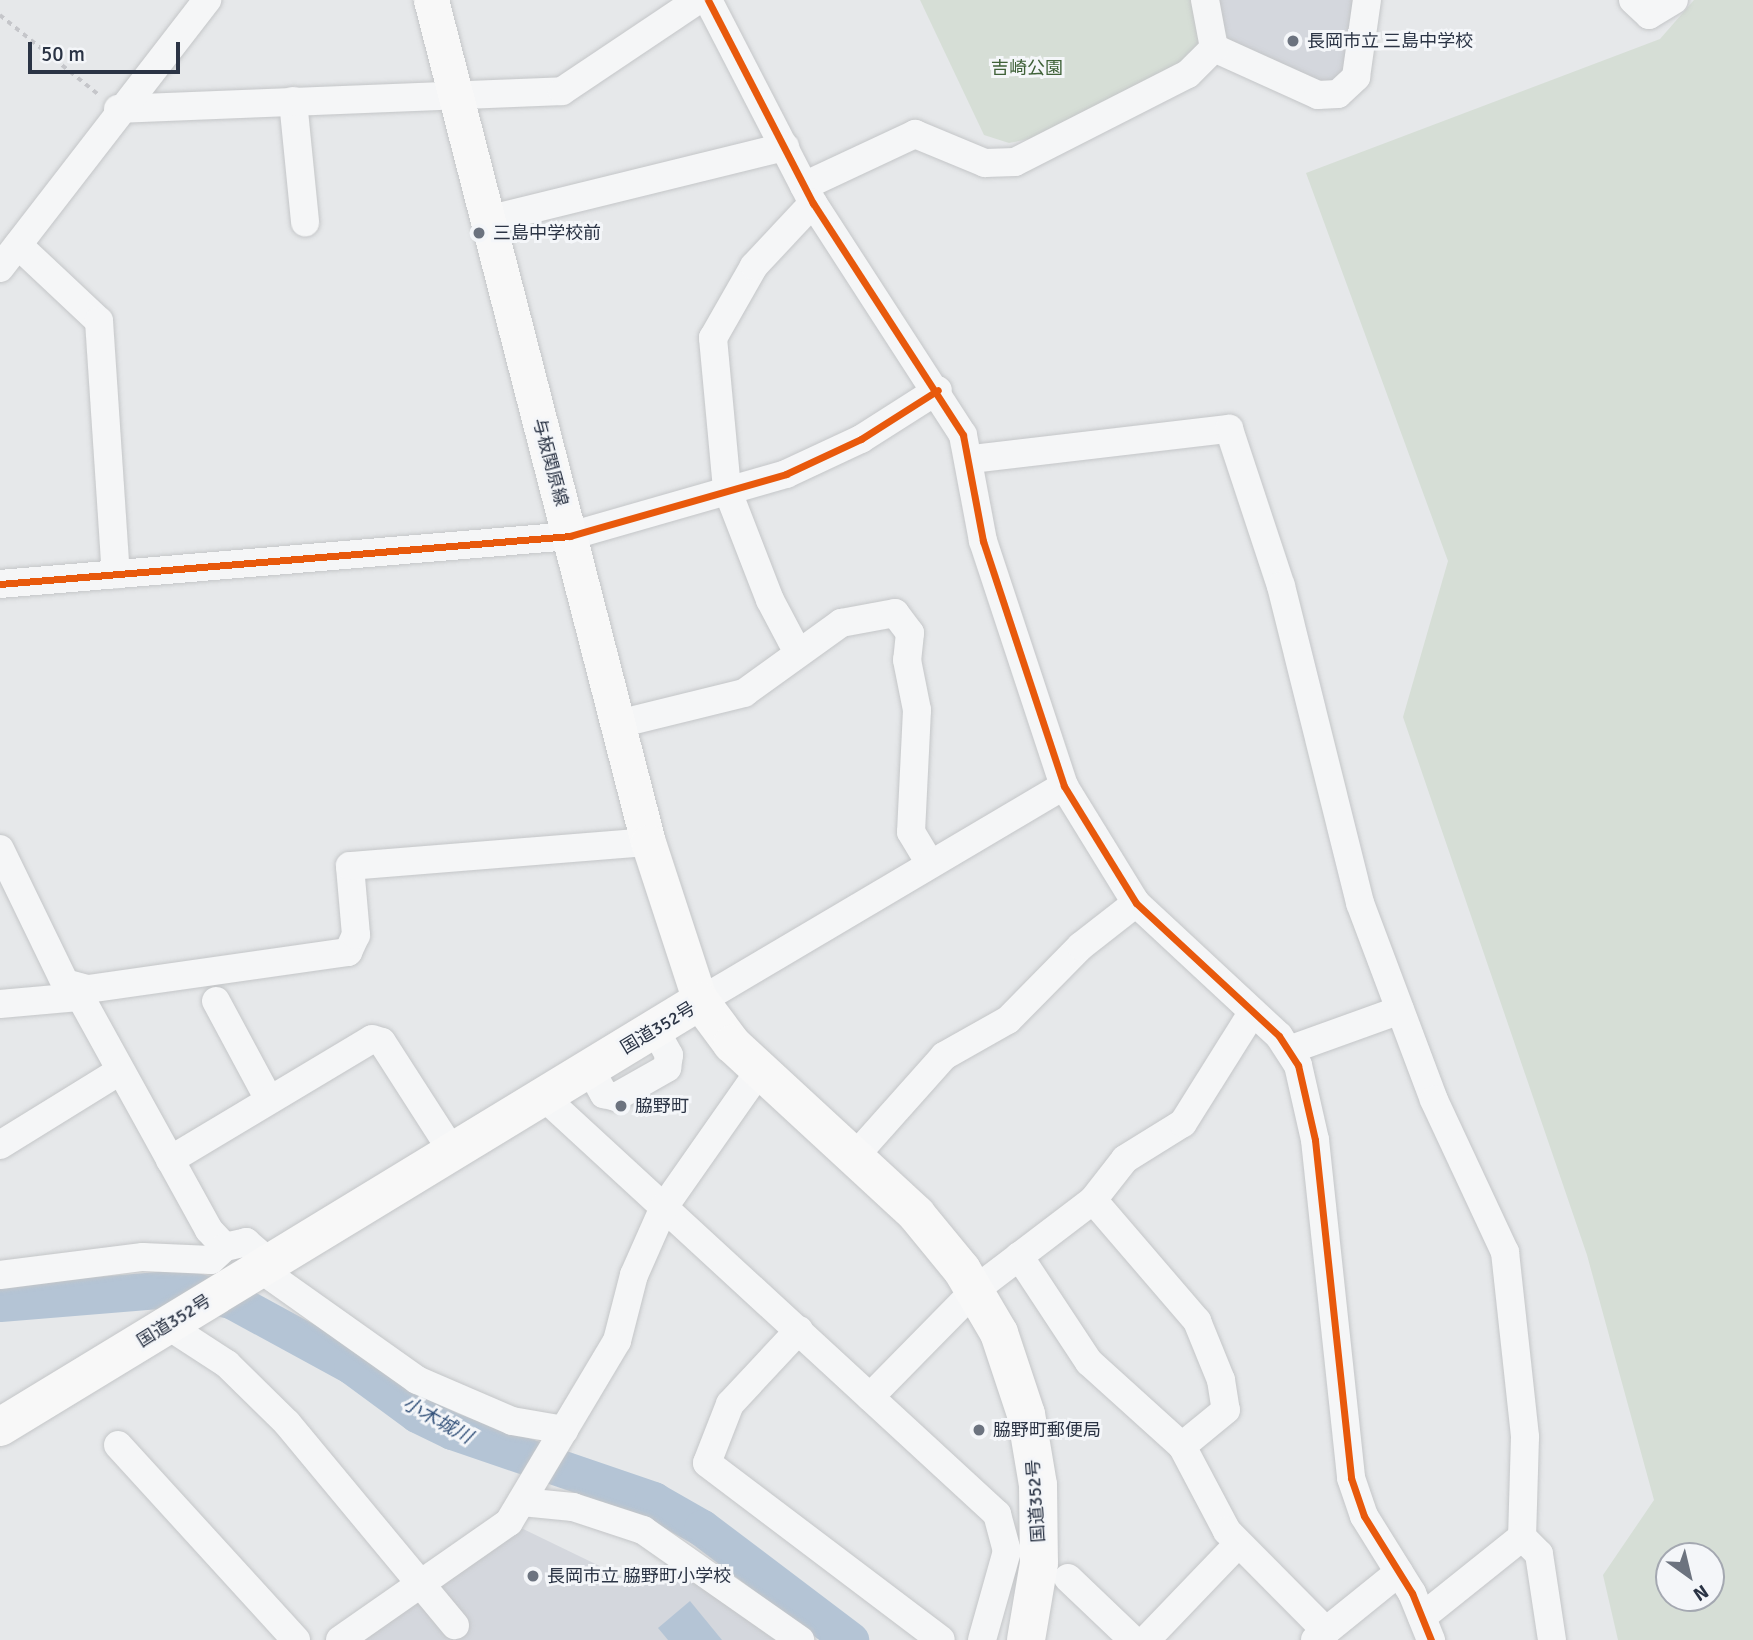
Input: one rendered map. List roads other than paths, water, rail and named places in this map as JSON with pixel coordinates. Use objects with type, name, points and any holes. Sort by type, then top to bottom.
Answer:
[{"type":"highway","name":"国道352号","points":[[0,1427],[700,1001],[760,1070],[916,1213],[975,1290],[1015,1373],[1038,1485],[1039,1563],[1026,1640]]},
{"type":"main road","name":"与板関原線","points":[[431,0],[648,842],[700,1001]]},
{"type":"street","points":[[0,268],[118,109],[207,0]]},
{"type":"street","points":[[118,109],[454,91],[512,97],[562,91],[698,0]]},
{"type":"street","points":[[708,0],[808,194],[938,390],[972,459],[983,541],[1063,786],[1136,903],[1289,1050],[1307,1087],[1351,1478],[1364,1516],[1399,1572],[1427,1629],[1522,1537],[1525,1437],[1505,1252],[1434,1100],[1360,903],[1281,586],[1229,429],[972,459]]},
{"type":"street","points":[[1205,0],[1214,48]]},
{"type":"street","points":[[1214,48],[1318,95],[1338,94],[1356,77],[1367,0]]},
{"type":"street","points":[[1633,0],[1649,15],[1674,0]]},
{"type":"street","points":[[798,653],[769,600],[727,489],[713,338],[754,266],[808,194],[915,134],[985,163],[1015,162],[1188,74],[1214,48]]},
{"type":"street","points":[[293,101],[305,222]]},
{"type":"street","points":[[487,220],[785,148]]},
{"type":"street","points":[[18,245],[99,321],[116,574]]},
{"type":"street","points":[[0,584],[570,536],[786,474],[848,445],[938,390]]},
{"type":"street","points":[[618,724],[744,693],[798,653],[863,615],[895,613],[910,633],[907,660],[916,710],[911,832],[929,864]]},
{"type":"street","points":[[700,1001],[1063,786]]},
{"type":"street","points":[[0,1004],[82,1001],[348,952],[356,935],[349,866],[648,842]]},
{"type":"street","points":[[0,849],[47,954],[65,983],[82,1001],[170,1160],[225,1247]]},
{"type":"street","points":[[855,1156],[944,1056],[1008,1020],[1081,946],[1136,903]]},
{"type":"street","points":[[216,1001],[269,1100]]},
{"type":"street","points":[[1289,1050],[1400,1010]]},
{"type":"street","points":[[870,1398],[975,1290],[1093,1199],[1125,1159],[1183,1123],[1232,1036],[1252,1013]]},
{"type":"street","points":[[170,1160],[372,1039],[382,1042],[452,1151]]},
{"type":"street","points":[[340,1640],[419,1581],[509,1522],[617,1341],[634,1275],[664,1207],[760,1070]]},
{"type":"street","points":[[0,1145],[120,1071]]},
{"type":"street","points":[[544,1097],[870,1398],[1006,1517],[1007,1551],[982,1640]]},
{"type":"street","points":[[1093,1199],[1197,1321],[1221,1380],[1226,1410],[1182,1446]]},
{"type":"street","points":[[0,1275],[143,1257],[211,1260],[225,1247],[246,1242],[259,1268],[417,1380],[512,1421],[562,1434]]},
{"type":"street","points":[[1019,1256],[1089,1362],[1182,1446],[1236,1546],[1320,1635],[1399,1572]]},
{"type":"street","points":[[174,1321],[248,1383],[455,1625]]},
{"type":"street","points":[[799,1330],[730,1404],[708,1464],[941,1640]]},
{"type":"street","points":[[118,1445],[296,1640]]},
{"type":"street","points":[[524,1499],[573,1507],[643,1530],[800,1640]]},
{"type":"street","points":[[1522,1537],[1539,1554],[1552,1640]]},
{"type":"street","points":[[1146,1640],[1236,1546]]},
{"type":"street","points":[[1068,1578],[1133,1640]]},
{"type":"water","points":[[690,1601],[722,1640],[668,1640],[658,1628]]},
{"type":"waterway","name":"小木城川","points":[[0,1303],[182,1288],[231,1300],[352,1366],[417,1414],[452,1431],[653,1500],[702,1528],[850,1640]]},
{"type":"place","name":"長岡市立 三島中学校","points":[[1293,41]]},
{"type":"place","name":"三島中学校前","points":[[479,233]]},
{"type":"place","name":"脇野町","points":[[621,1106]]},
{"type":"place","name":"脇野町郵便局","points":[[979,1430]]},
{"type":"place","name":"長岡市立 脇野町小学校","points":[[533,1576]]},
{"type":"park label","name":"吉崎公園","points":[[1027,68]]}]
